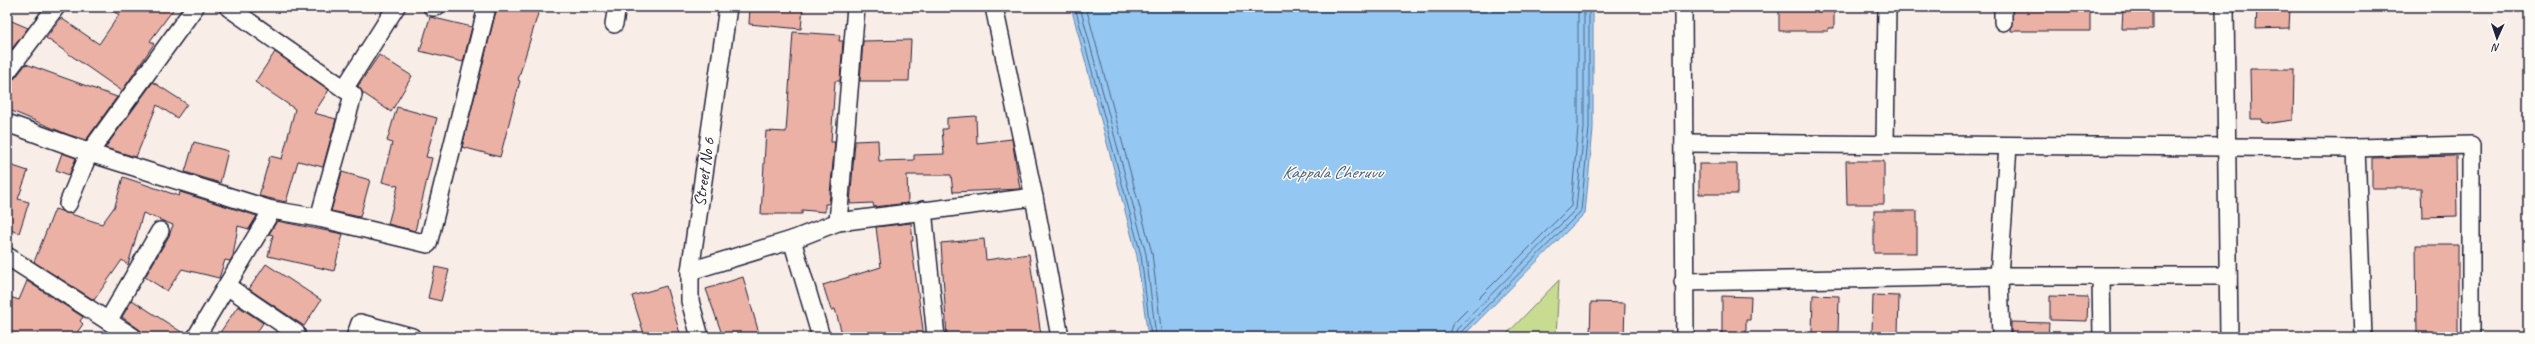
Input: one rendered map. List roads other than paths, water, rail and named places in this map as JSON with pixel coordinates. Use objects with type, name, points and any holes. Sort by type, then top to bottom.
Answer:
[{"type":"street","points":[[7,72],[56,7]]},
{"type":"street","points":[[68,204],[89,152],[195,7]]},
{"type":"street","points":[[228,7],[353,95],[319,218]]},
{"type":"street","points":[[344,89],[396,7]]},
{"type":"street","points":[[7,123],[89,152],[272,210],[319,218],[428,244],[487,7]]},
{"type":"street","points":[[614,24],[616,7]]},
{"type":"street","name":"Street No 6","points":[[700,337],[690,301],[690,271],[728,7]]},
{"type":"street","points":[[838,222],[856,7]]},
{"type":"street","points":[[994,7],[1034,197],[1060,337]]},
{"type":"street","points":[[1683,7],[1683,282],[1685,337]]},
{"type":"street","points":[[1885,144],[1887,7]]},
{"type":"street","points":[[2225,7],[2229,337]]},
{"type":"street","points":[[1684,143],[2356,148],[2471,145],[2471,337]]},
{"type":"street","points":[[2001,337],[1999,276],[2008,146]]},
{"type":"street","points":[[2356,148],[2363,337]]},
{"type":"street","points":[[690,271],[792,240],[838,222],[1034,197]]},
{"type":"street","points":[[196,337],[272,210]]},
{"type":"street","points":[[923,210],[936,337]]},
{"type":"street","points":[[108,321],[160,232]]},
{"type":"street","points":[[792,240],[821,337]]},
{"type":"street","points":[[8,259],[133,337]]},
{"type":"street","points":[[1683,282],[1999,276],[2228,276]]},
{"type":"street","points":[[2101,277],[2102,337]]},
{"type":"street","points":[[227,286],[296,332]]},
{"type":"street","points":[[355,337],[360,323],[412,337]]},
{"type":"water","name":"Kappala Cheruvu","points":[[1071,7],[1593,7],[1593,129],[1585,213],[1462,337],[1148,337],[1137,256]]}]
